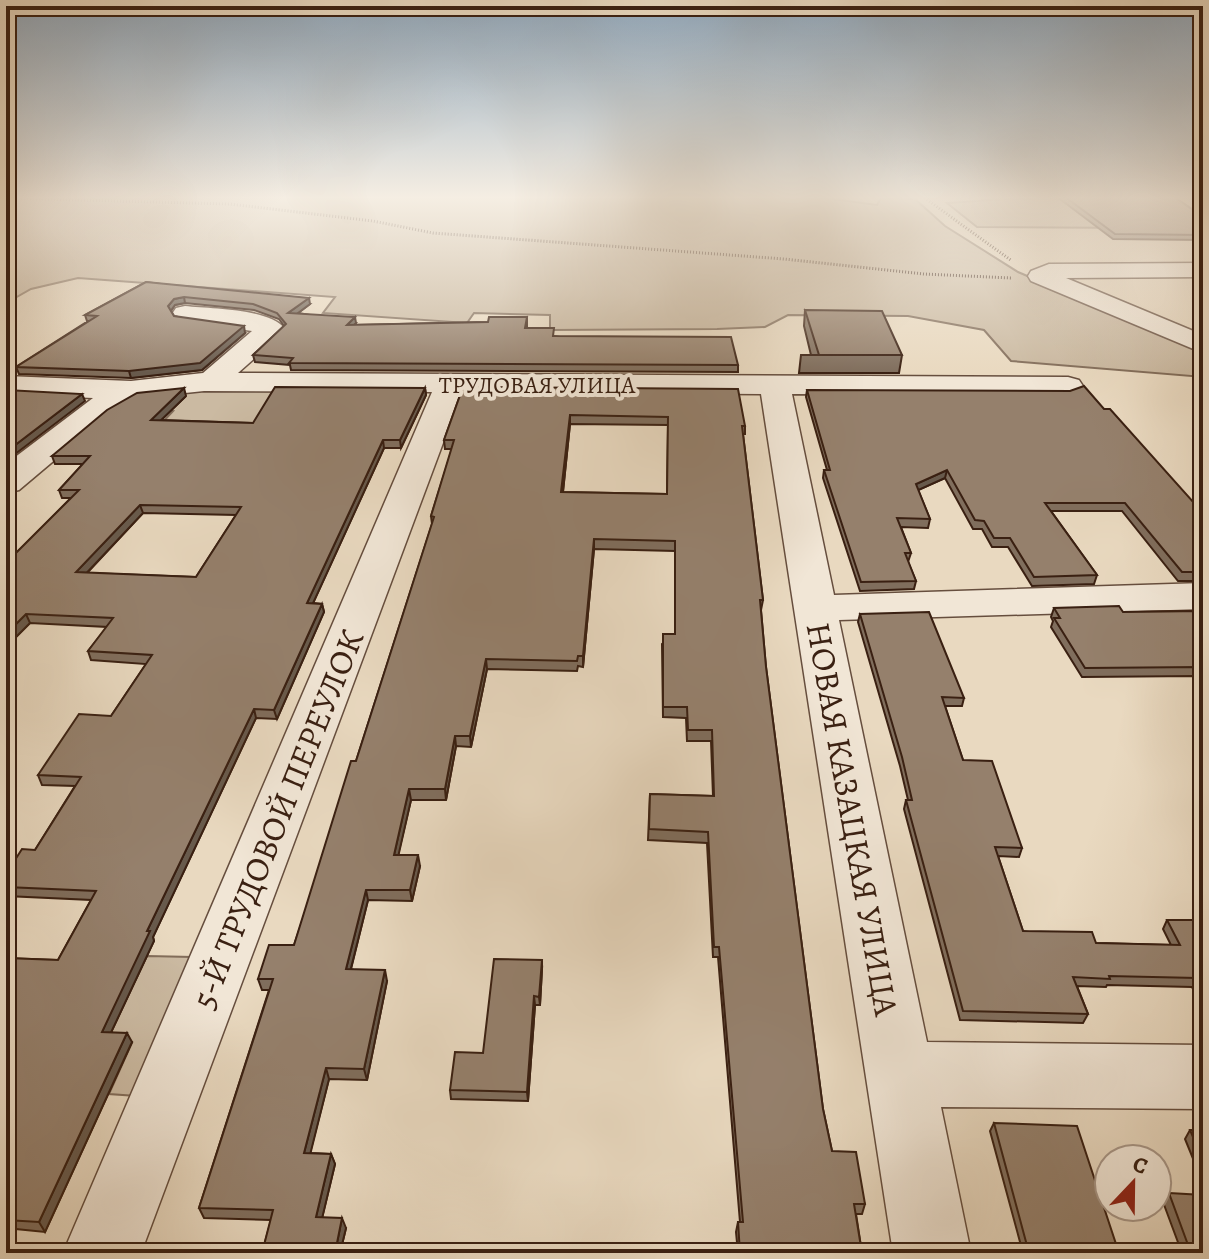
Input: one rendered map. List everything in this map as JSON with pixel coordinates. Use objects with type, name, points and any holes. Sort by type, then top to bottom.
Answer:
[{"type":"street","points":[[1203,270],[1052,271],[1044,278],[1203,345]]},
{"type":"street","points":[[185,314],[253,321],[271,329],[209,380]]},
{"type":"street","points":[[209,380],[240,375],[460,366],[665,365]]},
{"type":"street","name":"ТРУДОВАЯ УЛИЦА","points":[[6,385],[131,390],[209,380],[450,385],[1068,386]]},
{"type":"street","name":"5-Й ТРУДОВОЙ ПЕРЕУЛОК","points":[[102,1253],[450,385]]},
{"type":"street","name":"НОВАЯ КАЗАЦКАЯ УЛИЦА","points":[[775,385],[932,1253]]},
{"type":"street","points":[[6,482],[97,408],[131,390]]},
{"type":"street","points":[[814,608],[1203,596]]},
{"type":"street","points":[[900,1074],[1203,1077]]},
{"type":"path","points":[[727,255],[924,274],[1044,278]]},
{"type":"path","points":[[1003,255],[1044,278]]},
{"type":"shaded area","points":[[6,255],[991,255],[1018,272],[1203,351],[1203,377],[1011,361],[984,330],[908,316],[788,315],[765,327],[550,330],[550,315],[474,313],[467,323],[323,313],[335,297],[78,278],[31,289],[6,303]]},
{"type":"shaded area","points":[[418,388],[292,439],[158,427],[173,411],[124,408],[163,389]]},
{"type":"shaded area","points":[[147,956],[192,957],[151,1097],[109,1094],[132,1043],[107,1041]]},
{"type":"building","points":[[146,282],[309,298],[288,313],[355,317],[347,325],[488,322],[489,317],[527,317],[525,328],[554,328],[553,336],[731,337],[738,365],[289,363],[293,358],[253,355],[286,324],[277,313],[253,304],[184,297],[174,299],[168,306],[174,316],[244,326],[200,363],[129,371],[16,367],[97,316],[85,315]]},
{"type":"building","points":[[805,310],[882,311],[902,355],[819,355]]},
{"type":"building","points":[[1084,386],[1104,409],[1110,409],[1203,513],[1203,572],[1182,572],[1125,503],[1045,503],[1097,575],[1034,577],[1010,538],[994,538],[984,521],[975,520],[947,470],[916,484],[930,519],[897,518],[911,553],[905,553],[916,581],[861,582],[824,470],[830,470],[807,390],[1070,391]]},
{"type":"building","points":[[275,387],[425,388],[400,440],[383,440],[307,603],[322,604],[274,710],[254,709],[147,931],[150,931],[102,1032],[127,1033],[39,1222],[6,1220],[6,958],[58,960],[96,891],[6,887],[6,874],[22,849],[35,850],[81,777],[38,775],[79,714],[111,716],[152,655],[88,651],[113,618],[26,614],[6,634],[6,553],[15,554],[79,490],[59,490],[90,456],[52,456],[107,410],[137,393],[184,388],[151,420],[253,423]],"holes":[[[140,505],[241,507],[196,577],[76,572]]]},
{"type":"building","points":[[463,387],[738,389],[745,426],[742,426],[763,600],[760,600],[766,667],[823,1109],[832,1151],[856,1152],[865,1204],[854,1204],[862,1253],[740,1253],[738,1222],[743,1222],[719,947],[714,947],[708,832],[649,829],[650,794],[714,796],[712,730],[688,730],[687,707],[663,707],[663,634],[675,634],[675,541],[594,539],[583,656],[578,656],[577,661],[486,659],[470,736],[455,736],[445,789],[409,789],[394,855],[418,855],[410,890],[366,890],[346,969],[385,970],[364,1069],[326,1068],[304,1153],[331,1154],[316,1217],[342,1218],[335,1253],[262,1253],[273,1210],[199,1208],[273,979],[258,979],[269,945],[294,945],[351,761],[356,761],[434,517],[431,516],[454,440],[444,440]],"holes":[[[570,415],[668,417],[667,494],[561,492]]]},
{"type":"building","points":[[6,390],[82,394],[6,452]]},
{"type":"building","points":[[1119,606],[1123,612],[1203,611],[1203,670],[1201,667],[1085,668],[1054,618],[1060,618],[1054,608]]},
{"type":"building","points":[[929,612],[964,698],[942,697],[963,760],[992,761],[1022,848],[995,847],[1023,931],[1092,932],[1096,943],[1180,945],[1167,920],[1203,920],[1203,990],[1197,978],[1073,977],[1088,1014],[963,1011],[906,800],[912,800],[902,757],[860,614]]},
{"type":"building","points":[[494,959],[542,960],[539,997],[534,996],[527,1092],[450,1090],[455,1052],[483,1053]]},
{"type":"building","points":[[994,1123],[1077,1126],[1093,1174],[1093,1223],[1109,1223],[1119,1253],[1029,1253]]},
{"type":"building","points":[[1190,1130],[1203,1130],[1203,1160]]},
{"type":"building","points":[[1173,1193],[1203,1195],[1203,1253],[1191,1253],[1173,1204]]}]
